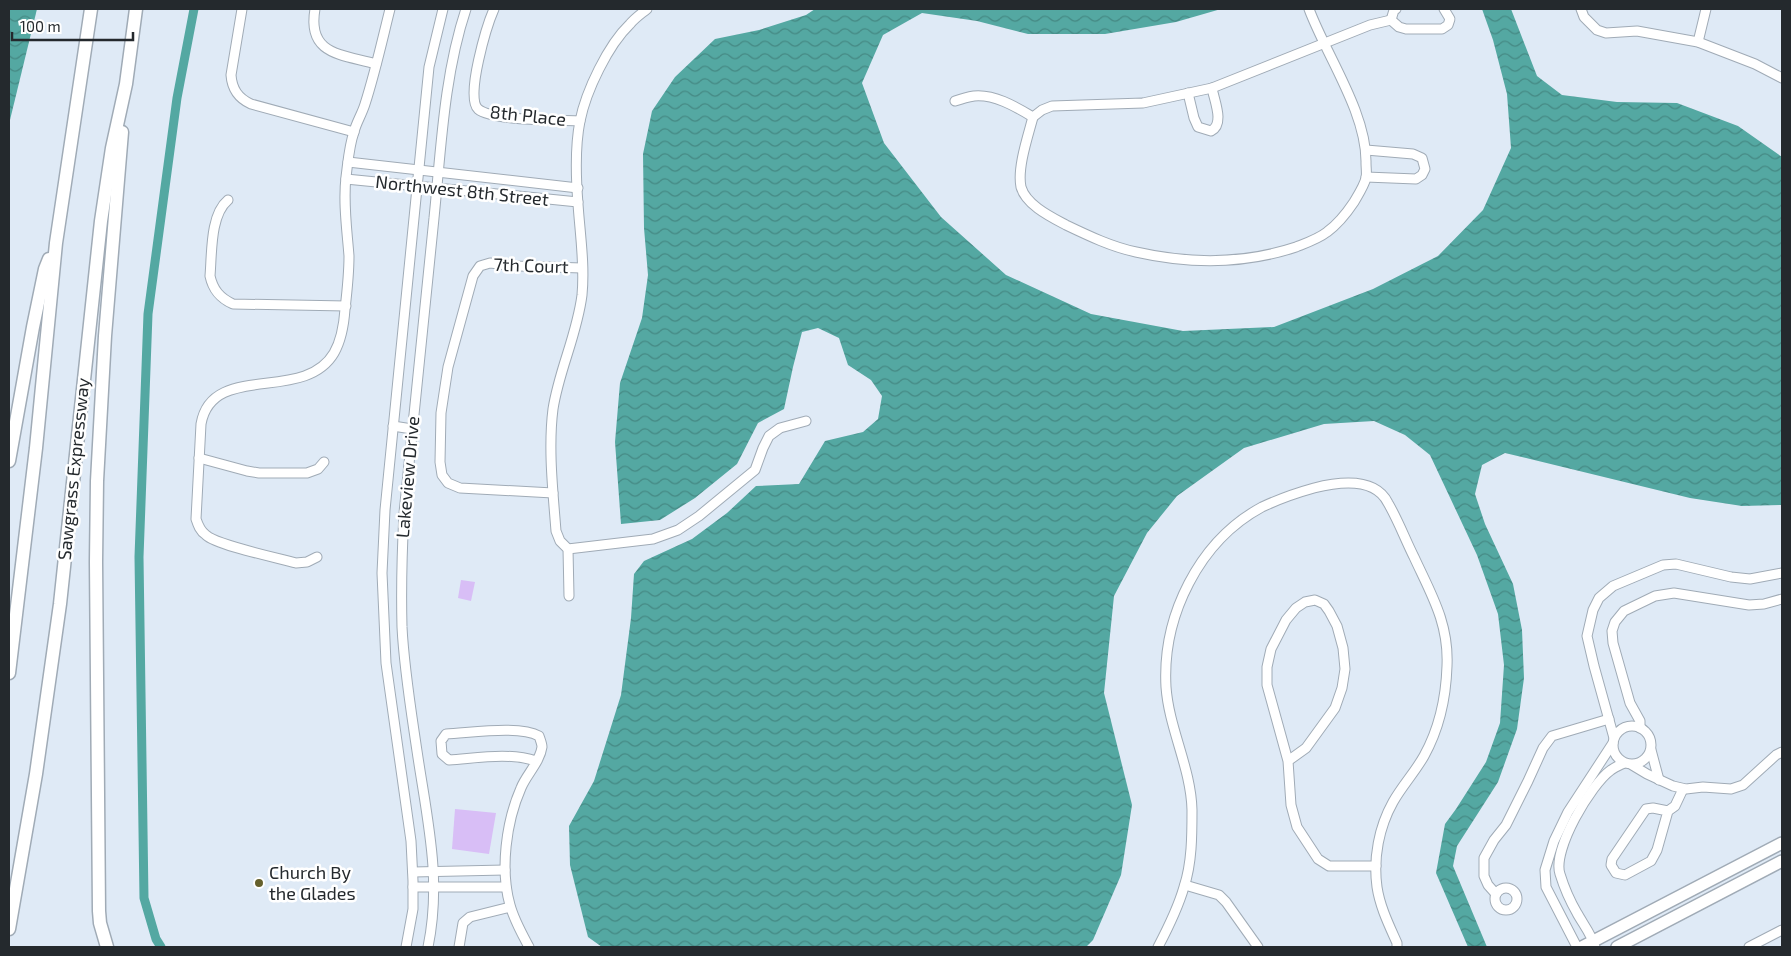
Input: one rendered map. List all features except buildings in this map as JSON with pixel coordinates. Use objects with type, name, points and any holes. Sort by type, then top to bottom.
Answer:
[{"type":"highway","points":[[9,674],[36,448],[56,242],[91,9]]},
{"type":"highway","name":"Sawgrass Expressway","points":[[9,929],[41,736],[60,604],[101,221],[112,148],[126,84],[136,9]]},
{"type":"highway","points":[[107,947],[100,924],[99,911],[96,521],[105,336],[126,84]]},
{"type":"highway","points":[[9,461],[43,278],[56,242]]},
{"type":"main road","points":[[1582,947],[1594,944],[1782,843]]},
{"type":"main road","points":[[1616,947],[1782,861]]},
{"type":"street","points":[[242,9],[231,75],[232,85],[243,100],[250,104],[354,132]]},
{"type":"street","points":[[315,9],[313,30],[322,46],[331,51],[376,64]]},
{"type":"street","points":[[317,557],[306,562],[296,563],[220,542],[206,536],[196,519],[203,414],[215,396],[236,388],[286,381],[305,376],[320,369],[328,362],[340,341],[346,306],[349,259],[345,199],[348,162],[354,132],[376,64],[390,9]]},
{"type":"street","name":"Lakeview Drive","points":[[406,947],[413,910],[413,872],[387,679],[383,627],[382,573],[385,510],[429,67],[443,9]]},
{"type":"street","name":"Lakeview Drive","points":[[428,947],[435,887],[432,842],[417,751],[402,628],[401,562],[412,429],[449,77],[459,30],[466,9]]},
{"type":"street","name":"8th Place","points":[[494,9],[482,43],[477,70],[473,98],[476,108],[487,114],[535,120],[580,121]]},
{"type":"street","points":[[569,596],[568,549],[560,541],[556,531],[553,493],[553,410],[560,378],[577,322],[582,294],[582,246],[577,158],[580,121],[591,86],[607,54],[629,25],[647,9]]},
{"type":"street","points":[[1309,9],[1325,42],[1361,127],[1366,150],[1366,178],[1345,216],[1325,234],[1275,254],[1204,261],[1170,259],[1135,252],[1093,238],[1057,220],[1027,200],[1021,187],[1020,172],[1033,117],[1042,110],[1052,106],[1143,103],[1212,88],[1325,42],[1370,25],[1391,20]]},
{"type":"street","points":[[1391,20],[1396,9]]},
{"type":"street","points":[[1391,20],[1399,27],[1406,29],[1442,29],[1448,24],[1450,19],[1444,9]]},
{"type":"street","points":[[1581,9],[1584,17],[1597,30],[1606,32],[1637,31],[1698,42],[1755,64],[1782,78]]},
{"type":"street","points":[[1698,42],[1706,9]]},
{"type":"street","points":[[1188,93],[1198,127],[1211,131],[1215,128],[1218,121],[1212,88]]},
{"type":"street","points":[[955,101],[975,96],[996,99],[1004,101],[1033,117]]},
{"type":"street","points":[[1366,150],[1413,154],[1422,158],[1425,169],[1422,175],[1416,179],[1366,178]]},
{"type":"street","name":"Northwest 8th Street","points":[[348,162],[578,188]]},
{"type":"street","name":"Northwest 8th Street","points":[[346,179],[578,202]]},
{"type":"street","points":[[228,200],[221,206],[216,217],[210,276],[216,293],[224,300],[233,304],[346,306]]},
{"type":"street","name":"7th Court","points":[[553,493],[460,488],[448,484],[442,475],[440,462],[442,414],[448,367],[473,276],[480,266],[490,263],[582,268]]},
{"type":"street","points":[[568,549],[653,539],[678,530],[699,516],[755,470],[769,436],[780,428],[806,421]]},
{"type":"street","points":[[394,426],[412,429]]},
{"type":"street","points":[[199,458],[247,472],[259,473],[307,473],[318,469],[324,462]]},
{"type":"street","points":[[1158,947],[1169,926],[1185,885],[1190,847],[1192,807],[1185,763],[1172,721],[1166,687],[1167,652],[1174,618],[1187,584],[1210,550],[1237,524],[1261,508],[1290,495],[1324,486],[1354,483],[1372,486],[1385,496],[1432,592],[1444,627],[1448,664],[1444,697],[1436,728],[1424,756],[1393,801],[1378,845],[1376,866],[1377,888],[1382,910],[1397,947]]},
{"type":"street","points":[[1782,573],[1750,579],[1731,577],[1676,564],[1663,565],[1613,586],[1599,598],[1593,610],[1587,636],[1614,740],[1614,753],[1620,761],[1659,780],[1683,789],[1703,787],[1731,789],[1743,785],[1776,755],[1782,752]]},
{"type":"street","points":[[1577,947],[1546,887],[1545,870],[1554,841],[1568,812],[1618,733],[1631,728],[1640,721],[1630,703],[1613,643],[1612,631],[1615,622],[1624,611],[1655,596],[1674,592],[1749,605],[1764,604],[1782,599]]},
{"type":"street","points":[[1288,761],[1306,748],[1335,708],[1342,688],[1345,669],[1344,648],[1337,626],[1329,610],[1324,604],[1315,600],[1305,602],[1296,608],[1286,620],[1270,649],[1267,667],[1267,685],[1288,761],[1291,805],[1297,827],[1318,859],[1328,866],[1376,866]]},
{"type":"street","points":[[1496,894],[1488,885],[1484,876],[1484,858],[1494,840],[1506,825],[1543,748],[1552,736],[1609,720],[1631,728],[1649,737],[1659,780]]},
{"type":"street","points":[[529,947],[510,907],[506,887],[506,848],[512,816],[520,789],[536,761],[542,747],[539,736],[531,731],[446,734],[441,741],[442,754],[450,760],[497,756],[523,757],[536,761]]},
{"type":"street","points":[[1594,944],[1575,910],[1559,872],[1558,861],[1578,810],[1600,781],[1610,771],[1644,760],[1651,750]]},
{"type":"street","points":[[1668,811],[1653,808],[1646,809],[1612,859],[1611,865],[1616,873],[1625,874],[1651,861],[1657,850],[1668,811],[1674,806],[1683,789]]},
{"type":"street","points":[[413,872],[505,870]]},
{"type":"street","points":[[1185,885],[1218,895],[1226,902],[1258,947]]},
{"type":"street","points":[[413,887],[506,887]]},
{"type":"street","points":[[459,947],[463,923],[470,917],[510,907]]},
{"type":"street","points":[[1749,947],[1782,930]]},
{"type":"shaded area","points":[[461,580],[475,582],[471,601],[458,598]]},
{"type":"shaded area","points":[[455,809],[496,813],[489,854],[452,849]]},
{"type":"water","points":[[9,9],[37,9],[9,124]]},
{"type":"water","points":[[815,9],[1221,9],[1176,22],[1105,34],[1028,34],[977,21],[922,13],[883,35],[862,83],[884,143],[941,217],[1006,275],[1091,314],[1183,331],[1274,327],[1373,289],[1438,256],[1483,210],[1511,148],[1507,94],[1493,40],[1482,9],[1511,9],[1537,76],[1562,95],[1617,102],[1677,103],[1738,126],[1782,157],[1782,505],[1742,506],[1690,498],[1505,453],[1482,465],[1475,494],[1485,524],[1513,584],[1522,630],[1524,678],[1517,729],[1498,782],[1457,846],[1453,866],[1487,947],[1468,947],[1436,873],[1445,824],[1486,762],[1500,723],[1504,665],[1498,614],[1477,555],[1430,455],[1405,435],[1374,421],[1324,424],[1244,448],[1177,496],[1147,533],[1114,596],[1104,693],[1132,805],[1121,875],[1093,940],[1086,947],[602,947],[588,937],[570,865],[569,826],[594,781],[621,695],[631,618],[634,574],[644,561],[692,539],[727,513],[756,486],[799,484],[825,441],[863,432],[878,419],[882,396],[871,380],[848,365],[839,338],[818,328],[802,332],[784,409],[758,423],[737,464],[695,498],[660,520],[621,524],[615,442],[620,383],[642,318],[648,275],[644,228],[643,154],[652,111],[675,77],[715,39],[759,30],[806,15]]},
{"type":"waterway","points":[[161,947],[156,939],[144,898],[139,557],[148,314],[177,98],[194,9]]},
{"type":"place","name":"Church By the Glades","points":[[259,883]]}]
